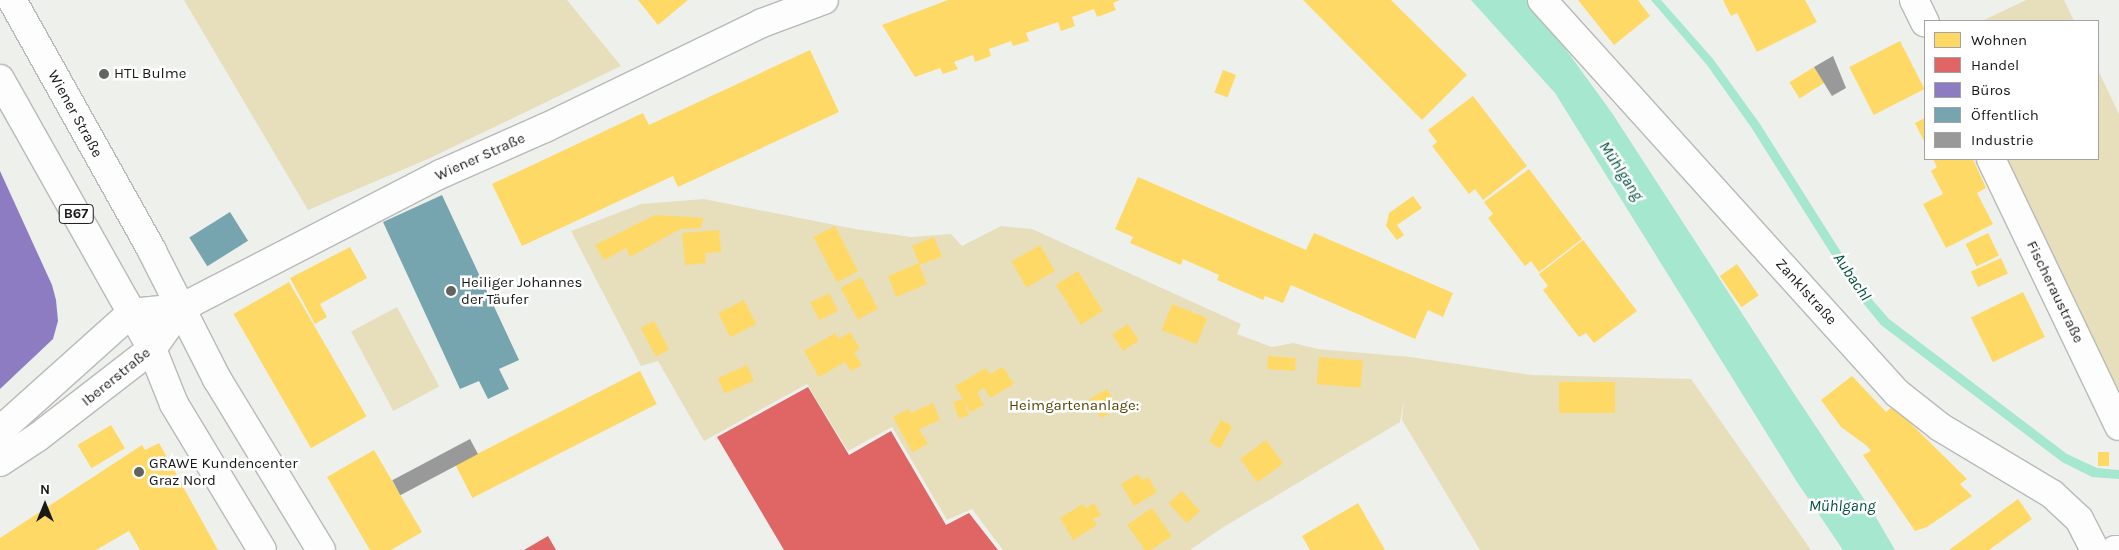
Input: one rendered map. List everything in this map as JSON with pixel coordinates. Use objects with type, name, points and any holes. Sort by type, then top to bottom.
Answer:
[{"type":"street","name":"Wiener Straße","points":[[12,0],[181,308],[221,386],[321,550]]},
{"type":"street","name":"Wiener Straße","points":[[181,308],[441,174],[554,124],[762,23],[824,0]]},
{"type":"street","name":"Zanklstraße","points":[[1542,0],[1897,393],[1940,426],[2052,494],[2079,519],[2095,550]]},
{"type":"street","points":[[1914,0],[1924,21]]},
{"type":"street","name":"B67","points":[[0,79],[152,349],[174,404],[262,550]]},
{"type":"street","name":"Fischeraustraße","points":[[1991,160],[2119,426]]},
{"type":"street","points":[[0,432],[4,426],[132,313],[181,308]]},
{"type":"street","name":"Ibererstraße","points":[[0,462],[38,437],[152,349],[181,308]]},
{"type":"green space","points":[[184,0],[567,0],[621,66],[428,159],[308,210]]},
{"type":"green space","points":[[2026,0],[2064,0],[2074,20],[1984,20]]},
{"type":"green space","points":[[2099,72],[2119,114],[2119,398],[2004,160],[2099,160]]},
{"type":"green space","name":"Heimgartenanlage:","points":[[704,199],[855,229],[911,237],[951,234],[962,246],[1001,226],[1032,229],[1241,324],[1237,334],[1272,347],[1293,343],[1318,349],[1410,357],[1531,375],[1691,379],[1811,550],[1480,550],[1402,420],[1404,400],[1400,422],[1222,528],[1190,550],[1003,550],[972,509],[947,520],[892,427],[848,451],[807,384],[704,441],[658,361],[641,366],[571,231],[641,204]]},
{"type":"green space","points":[[397,307],[439,386],[393,411],[351,331]]},
{"type":"water","name":"Mühlgang","points":[[1471,0],[1530,0],[1612,113],[1874,514],[1895,550],[1843,550],[1797,482],[1555,93]]},
{"type":"water","name":"Aubachl","points":[[1651,0],[1661,0],[1713,59],[1760,124],[1868,295],[1889,319],[2067,454],[2097,468],[2119,470],[2119,479],[2092,477],[2062,462],[1881,325],[1859,298],[1751,127],[1707,65]]},
{"type":"building: Wohnen","points":[[638,0],[688,0],[658,25]]},
{"type":"building: Wohnen","points":[[948,0],[1120,0],[1113,3],[1116,10],[1097,17],[1094,9],[1072,17],[1075,26],[1061,31],[1058,22],[1026,33],[1029,41],[1013,46],[1011,41],[989,49],[991,56],[975,62],[973,55],[954,62],[958,69],[943,74],[940,68],[915,77],[882,25]]},
{"type":"building: Wohnen","points":[[1303,0],[1391,0],[1467,75],[1422,120]]},
{"type":"building: Wohnen","points":[[1578,0],[1638,0],[1650,16],[1614,45]]},
{"type":"building: Wohnen","points":[[1723,0],[1805,0],[1817,22],[1757,52],[1737,13],[1731,16]]},
{"type":"building: Wohnen","points":[[1900,41],[1924,89],[1874,115],[1849,67]]},
{"type":"building: Wohnen","points":[[810,50],[839,112],[678,187],[673,176],[522,246],[492,184],[643,113],[649,125]]},
{"type":"building: Wohnen","points":[[1814,67],[1824,83],[1799,98],[1789,82]]},
{"type":"building: Wohnen","points":[[1223,70],[1236,75],[1227,97],[1214,92]]},
{"type":"building: Wohnen","points":[[1473,96],[1527,166],[1483,200],[1475,189],[1469,194],[1432,146],[1437,142],[1428,130]]},
{"type":"building: Wohnen","points":[[1924,118],[1924,141],[1915,123]]},
{"type":"building: Wohnen","points":[[1934,160],[1973,160],[1986,188],[1977,193],[1993,224],[1946,248],[1923,204],[1943,194],[1931,171],[1937,167]]},
{"type":"building: Wohnen","points":[[1529,169],[1582,239],[1539,272],[1531,261],[1525,266],[1488,218],[1493,214],[1484,202]]},
{"type":"building: Wohnen","points":[[1138,177],[1306,250],[1314,233],[1453,293],[1443,317],[1428,310],[1415,339],[1291,285],[1283,303],[1265,296],[1263,300],[1217,280],[1219,275],[1183,259],[1181,265],[1130,243],[1133,237],[1115,229]]},
{"type":"building: Wohnen","points":[[1413,196],[1422,208],[1397,225],[1404,235],[1397,240],[1386,226],[1389,213]]},
{"type":"building: Wohnen","points":[[655,215],[704,218],[700,228],[680,229],[630,257],[626,248],[604,260],[595,245]]},
{"type":"building: Wohnen","points":[[835,226],[858,271],[837,282],[814,237]]},
{"type":"building: Wohnen","points":[[719,230],[721,252],[705,253],[706,263],[685,265],[682,233]]},
{"type":"building: Wohnen","points":[[1988,233],[1999,255],[1976,266],[1966,244]]},
{"type":"building: Wohnen","points":[[934,237],[942,257],[919,265],[927,284],[896,297],[888,276],[919,263],[912,246]]},
{"type":"building: Wohnen","points":[[1583,240],[1637,311],[1594,343],[1586,333],[1579,337],[1543,290],[1548,286],[1539,274]]},
{"type":"building: Wohnen","points":[[1040,245],[1055,271],[1026,287],[1011,262]]},
{"type":"building: Wohnen","points":[[350,247],[367,278],[320,304],[327,317],[315,324],[290,278]]},
{"type":"building: Wohnen","points":[[2001,258],[2008,274],[1978,287],[1971,271]]},
{"type":"building: Wohnen","points":[[1737,264],[1759,295],[1742,307],[1720,276]]},
{"type":"building: Wohnen","points":[[1078,271],[1103,311],[1081,325],[1056,285]]},
{"type":"building: Wohnen","points":[[861,277],[878,309],[858,320],[841,288]]},
{"type":"building: Wohnen","points":[[289,282],[366,416],[311,448],[234,314]]},
{"type":"building: Wohnen","points":[[2023,292],[2045,337],[1993,362],[1971,317]]},
{"type":"building: Wohnen","points":[[829,293],[838,311],[819,320],[810,303]]},
{"type":"building: Wohnen","points":[[744,300],[756,324],[730,337],[718,313]]},
{"type":"building: Wohnen","points":[[1172,304],[1207,318],[1197,344],[1162,330]]},
{"type":"building: Wohnen","points":[[654,321],[669,349],[656,356],[641,328]]},
{"type":"building: Wohnen","points":[[1128,324],[1139,341],[1123,351],[1112,334]]},
{"type":"building: Wohnen","points":[[850,332],[860,349],[854,352],[862,365],[851,371],[845,362],[819,377],[804,351],[835,333],[838,339]]},
{"type":"building: Wohnen","points":[[1268,356],[1296,358],[1295,371],[1267,369]]},
{"type":"building: Wohnen","points":[[1319,357],[1363,361],[1360,388],[1317,384]]},
{"type":"building: Wohnen","points":[[747,365],[754,381],[725,394],[718,378]]},
{"type":"building: Wohnen","points":[[1003,367],[1014,384],[990,398],[984,388],[977,392],[984,405],[970,412],[955,386],[986,368],[990,374]]},
{"type":"building: Wohnen","points":[[640,371],[657,404],[472,498],[456,465]]},
{"type":"building: Wohnen","points":[[1852,376],[1886,412],[1893,406],[1967,479],[1960,484],[1972,496],[1927,527],[1915,531],[1863,455],[1871,451],[1841,427],[1821,400]]},
{"type":"building: Wohnen","points":[[1559,382],[1615,382],[1615,413],[1559,413]]},
{"type":"building: Wohnen","points":[[1107,389],[1118,408],[1101,418],[1090,399]]},
{"type":"building: Wohnen","points":[[963,399],[969,415],[959,419],[953,402]]},
{"type":"building: Wohnen","points":[[933,403],[940,420],[919,429],[928,444],[912,452],[893,417],[908,409],[911,413]]},
{"type":"building: Wohnen","points":[[1221,420],[1232,426],[1220,448],[1209,442]]},
{"type":"building: Wohnen","points":[[111,425],[125,448],[91,468],[78,445]]},
{"type":"building: Wohnen","points":[[1266,440],[1283,463],[1257,482],[1240,459]]},
{"type":"building: Wohnen","points":[[159,443],[218,550],[140,550],[129,531],[96,550],[0,550],[0,538],[142,445],[145,450]]},
{"type":"building: Wohnen","points":[[374,450],[422,532],[391,550],[370,550],[327,477]]},
{"type":"building: Wohnen","points":[[2098,452],[2109,452],[2109,466],[2098,466]]},
{"type":"building: Wohnen","points":[[1138,474],[1142,480],[1148,477],[1157,492],[1134,506],[1121,484]]},
{"type":"building: Wohnen","points":[[1182,491],[1200,511],[1187,523],[1169,503]]},
{"type":"building: Wohnen","points":[[2018,499],[2032,519],[1989,550],[1949,550]]},
{"type":"building: Wohnen","points":[[1094,503],[1101,515],[1093,519],[1097,525],[1073,540],[1060,518],[1083,504],[1086,508]]},
{"type":"building: Wohnen","points":[[1358,503],[1385,550],[1310,550],[1302,536]]},
{"type":"building: Wohnen","points":[[1152,508],[1172,536],[1151,550],[1145,550],[1127,525]]},
{"type":"building: Handel","points":[[808,387],[849,455],[891,431],[946,525],[969,513],[998,550],[784,550],[717,437]]},
{"type":"building: Handel","points":[[548,536],[556,550],[524,550]]},
{"type":"building: Büros","points":[[0,171],[52,285],[58,321],[53,339],[0,389]]},
{"type":"building: Öffentlich","name":"Heiliger Johannes der Täufer","points":[[442,195],[519,360],[499,369],[509,389],[488,399],[479,381],[460,389],[383,222]]},
{"type":"building: Öffentlich","points":[[230,212],[248,241],[207,266],[189,237]]},
{"type":"building: Industrie","points":[[1833,56],[1846,88],[1832,96],[1814,67]]},
{"type":"building: Industrie","points":[[470,439],[478,454],[400,495],[392,480]]},
{"type":"place","name":"HTL Bulme","points":[[104,74]]},
{"type":"place","name":"Heiliger Johannes der Täufer","points":[[451,291]]},
{"type":"place","name":"GRAWE Kundencenter Graz Nord","points":[[139,472]]}]
